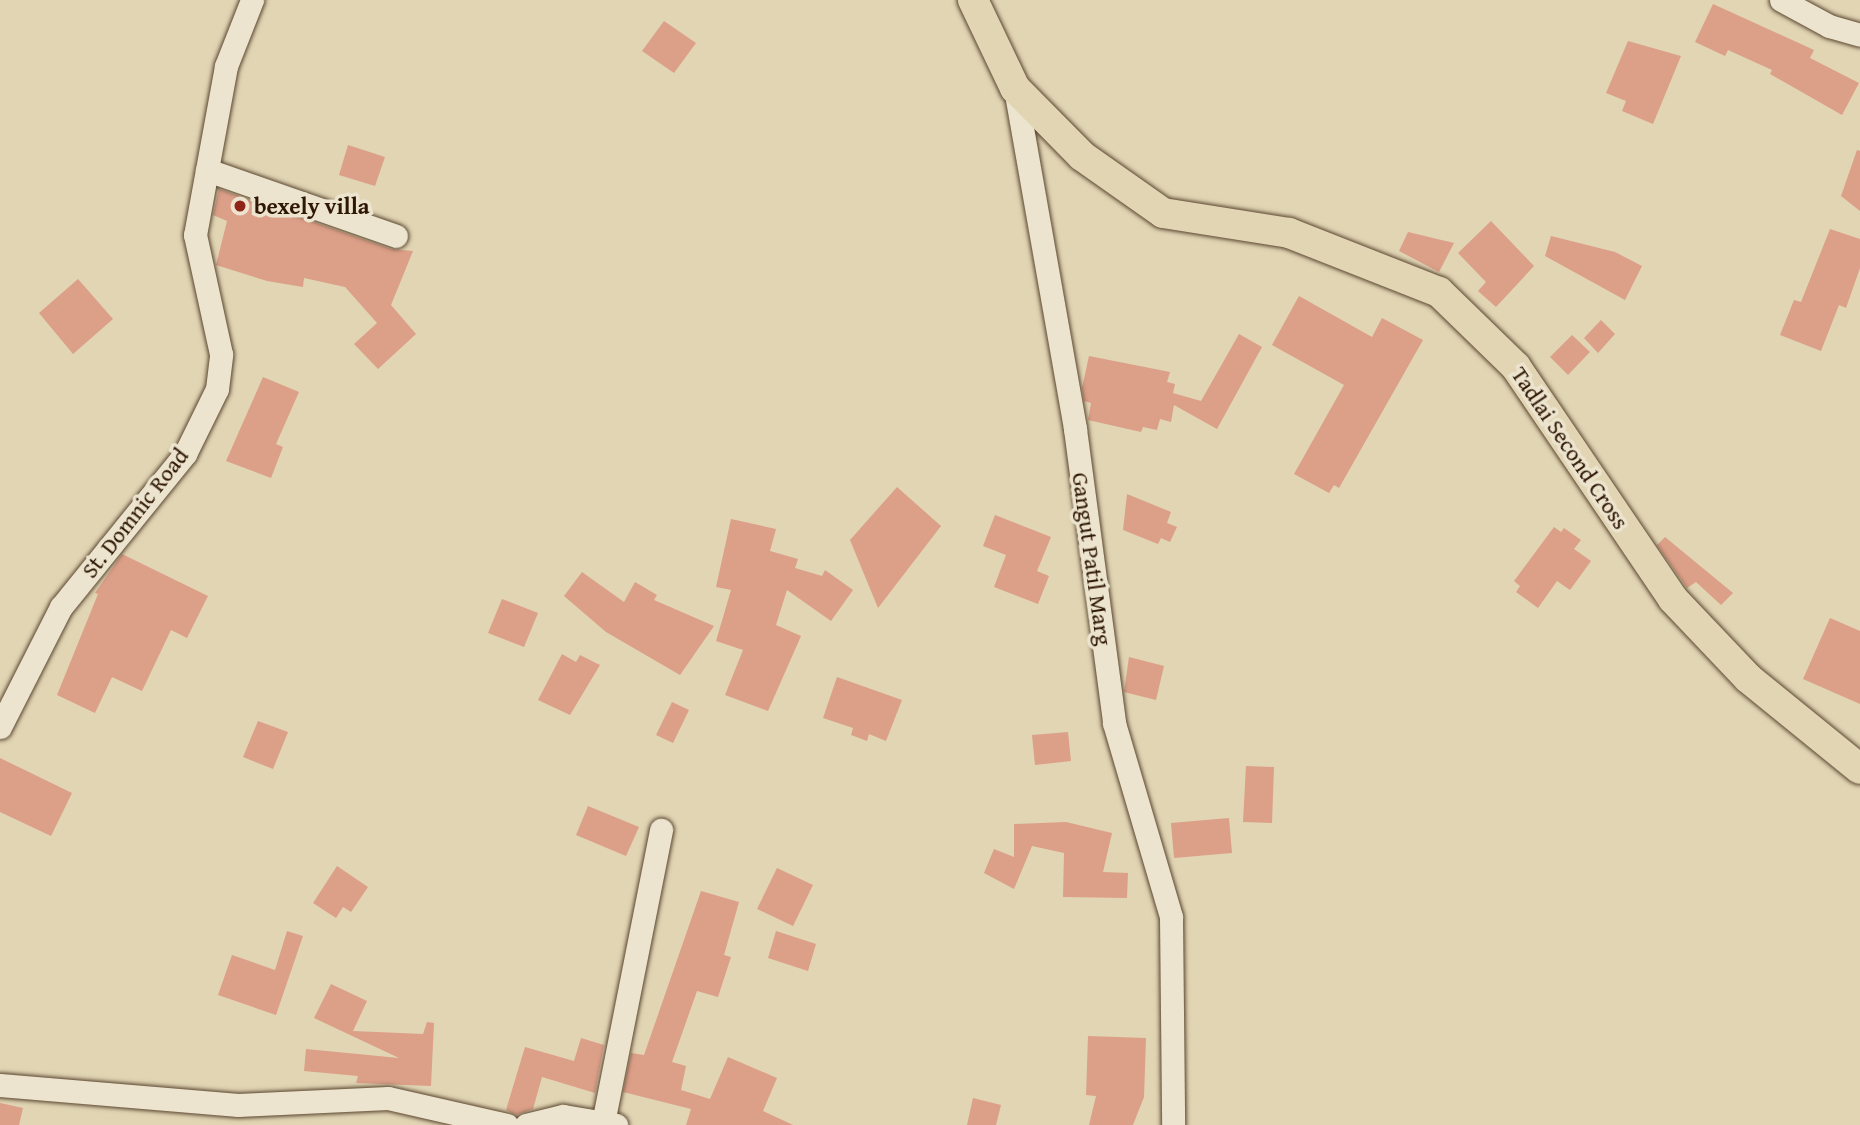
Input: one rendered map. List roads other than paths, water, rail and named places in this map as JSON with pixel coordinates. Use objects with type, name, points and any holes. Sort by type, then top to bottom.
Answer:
[{"type":"main road","name":"Gangut Patil Marg","points":[[973,0],[1015,88]]},
{"type":"main road","name":"Tadlai Second Cross","points":[[1015,88],[1082,156],[1163,212],[1289,233],[1439,292],[1516,367],[1673,599],[1748,678],[1860,769]]},
{"type":"street","name":"St. Domnic Road","points":[[0,727],[61,607],[184,454],[216,389],[221,354],[195,235],[226,66],[252,0]]},
{"type":"street","points":[[1781,0],[1829,26],[1860,35]]},
{"type":"street","name":"Gangut Patil Marg","points":[[1015,88],[1074,429],[1114,723],[1171,917],[1173,1125]]},
{"type":"street","points":[[207,170],[396,236]]},
{"type":"street","points":[[526,1125],[564,1116],[610,1124],[661,830]]},
{"type":"street","points":[[0,1085],[238,1105],[387,1098],[507,1125]]},
{"type":"place","name":"bexely villa","points":[[240,206]]}]
